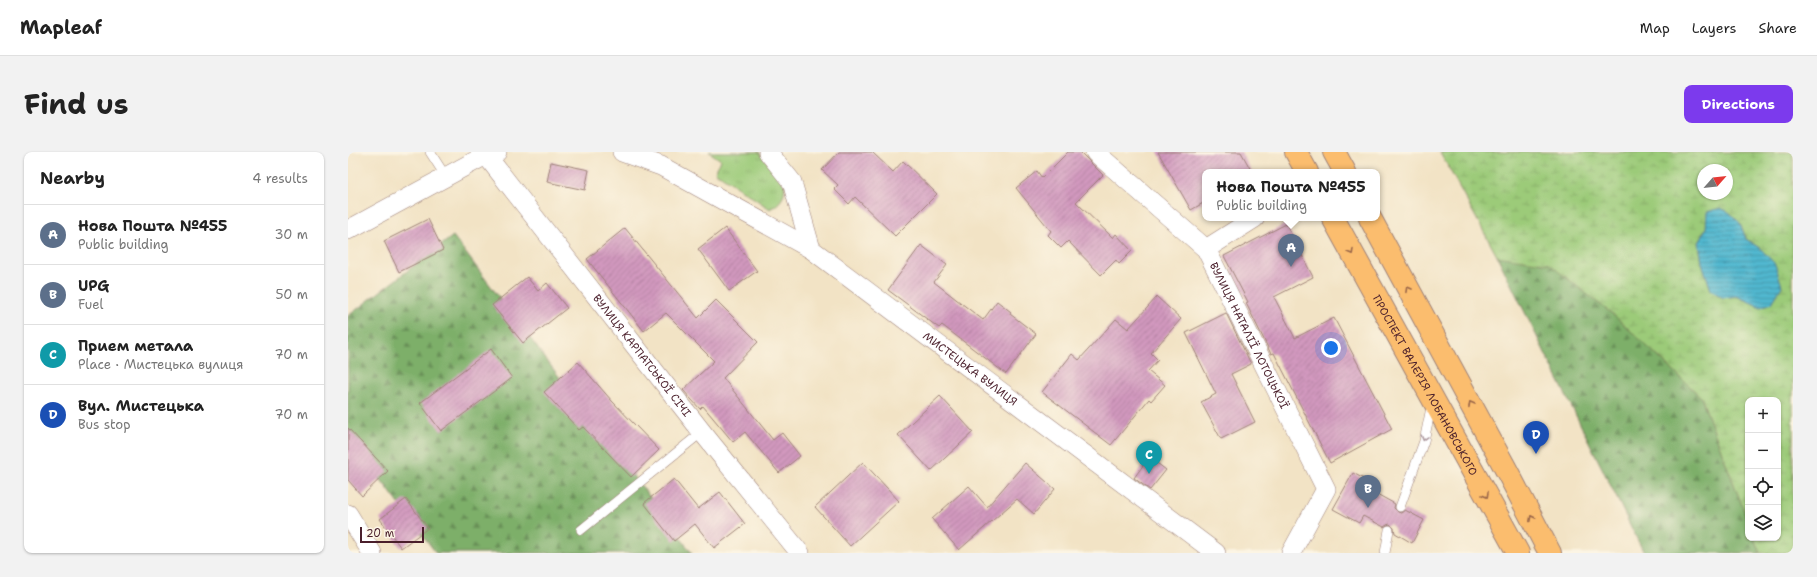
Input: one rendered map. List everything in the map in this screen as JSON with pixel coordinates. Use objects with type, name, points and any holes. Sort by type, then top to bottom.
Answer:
[{"type":"main road","points":[[1296,152],[1305,169]]},
{"type":"main road","points":[[1334,152],[1343,169]]},
{"type":"main road","name":"ПРОСПЕКТ ВАЛЕРІЯ ЛОБАНОВСЬКОГО","points":[[1335,221],[1518,553]]},
{"type":"main road","points":[[1372,221],[1505,466],[1550,553]]},
{"type":"street","points":[[622,152],[660,166],[811,249]]},
{"type":"street","points":[[768,152],[792,182],[811,249]]},
{"type":"street","name":"ВУЛИЦЯ НАТАЛІЇ ЛОТОЦЬКОЇ","points":[[1095,152],[1206,249],[1326,489],[1291,553]]},
{"type":"street","name":"ВУЛИЦЯ КАРПАТСЬКОЇ СІЧІ","points":[[348,230],[492,153],[702,432],[800,553]]},
{"type":"street","points":[[1206,249],[1250,221]]},
{"type":"street","name":"МИСТЕЦЬКА ВУЛИЦЯ","points":[[811,249],[1216,553]]},
{"type":"street","points":[[348,514],[372,553]]},
{"type":"lane","points":[[430,152],[446,177]]},
{"type":"lane","points":[[1400,506],[1424,441],[1433,400]]},
{"type":"lane","points":[[581,530],[702,432]]},
{"type":"lane","points":[[1385,553],[1389,530]]},
{"type":"green space","points":[[709,152],[759,152],[785,185],[782,199],[770,209],[715,172],[721,160]]},
{"type":"green space","points":[[1440,152],[1793,152],[1793,553],[1760,553],[1755,541],[1781,541],[1781,397],[1745,397],[1745,513],[1701,397],[1616,317],[1549,264],[1497,256]],"holes":[[[1729,212],[1740,223],[1746,239],[1761,249],[1761,307],[1736,296],[1723,298],[1711,290],[1702,263],[1699,243],[1706,228]]]},
{"type":"green space","points":[[453,236],[692,553],[436,553],[348,436],[348,316]]},
{"type":"green space","points":[[1497,256],[1549,263],[1616,317],[1701,397],[1745,513],[1745,541],[1755,541],[1760,553],[1644,553]]},
{"type":"water","points":[[1720,208],[1729,212],[1740,223],[1746,239],[1761,249],[1775,264],[1782,286],[1772,303],[1761,307],[1736,296],[1723,298],[1711,290],[1702,263],[1699,243],[1706,228],[1707,212]]},
{"type":"building","points":[[839,152],[872,152],[893,172],[903,161],[937,194],[895,236],[855,197],[849,204],[834,189],[838,185],[822,170]]},
{"type":"building","points":[[1068,152],[1080,152],[1103,175],[1076,202],[1113,238],[1116,234],[1132,251],[1119,264],[1116,260],[1101,275],[1068,241],[1061,248],[1048,235],[1051,231],[1016,188],[1037,171],[1042,178]]},
{"type":"building","points":[[1158,152],[1241,152],[1250,169],[1202,169],[1202,204],[1191,210]]},
{"type":"building","points":[[551,162],[589,170],[585,190],[547,182]]},
{"type":"building","points":[[428,219],[443,250],[399,272],[384,241]]},
{"type":"building","points":[[1286,224],[1313,277],[1274,297],[1295,338],[1334,318],[1392,429],[1330,463],[1274,353],[1271,354],[1246,303],[1248,302],[1224,256]]},
{"type":"building","points":[[625,228],[698,318],[716,300],[758,342],[723,378],[773,440],[782,433],[800,456],[779,473],[745,432],[733,442],[703,406],[700,409],[683,390],[714,361],[666,313],[644,331],[587,259]]},
{"type":"building","points":[[725,228],[757,271],[729,291],[698,249]]},
{"type":"building","points":[[921,245],[947,265],[934,282],[983,320],[997,301],[1011,312],[1010,314],[1036,334],[1006,374],[942,325],[939,328],[888,290]]},
{"type":"building","points":[[527,277],[538,291],[547,283],[567,308],[523,343],[492,305]]},
{"type":"building","points":[[1157,297],[1181,319],[1151,353],[1158,360],[1148,371],[1165,385],[1151,401],[1149,399],[1111,445],[1042,392],[1072,354],[1079,360],[1116,319],[1128,329]]},
{"type":"building","points":[[1226,313],[1251,364],[1231,374],[1255,422],[1221,439],[1201,402],[1216,394],[1186,333]]},
{"type":"building","points":[[491,349],[512,378],[441,431],[420,403]]},
{"type":"building","points":[[578,362],[612,401],[659,450],[631,477],[583,427],[579,430],[544,392]]},
{"type":"building","points":[[940,396],[973,432],[931,471],[898,435]]},
{"type":"building","points":[[348,428],[388,471],[362,496],[348,480]]},
{"type":"building","points":[[1149,457],[1166,470],[1150,490],[1134,478]]},
{"type":"building","points":[[863,462],[899,501],[850,546],[815,507]]},
{"type":"building","points":[[1025,463],[1055,489],[1034,514],[1017,499],[959,550],[932,519],[969,486],[987,507]]},
{"type":"building","points":[[1353,473],[1379,487],[1375,493],[1395,504],[1394,508],[1398,512],[1401,513],[1405,510],[1424,520],[1412,543],[1395,533],[1394,528],[1390,524],[1384,527],[1363,516],[1359,523],[1333,509]]},
{"type":"building","points":[[674,479],[698,509],[720,492],[745,524],[714,548],[695,524],[674,541],[644,503]]},
{"type":"building","points":[[406,499],[428,528],[401,548],[380,519]]},
{"type":"place","name":"Нова Пошта №455","points":[[1291,267]]},
{"type":"place","name":"Вул. Мистецька","points":[[1536,454]]},
{"type":"place","name":"Прием метала","points":[[1149,474]]},
{"type":"place","name":"UPG","points":[[1368,508]]}]
